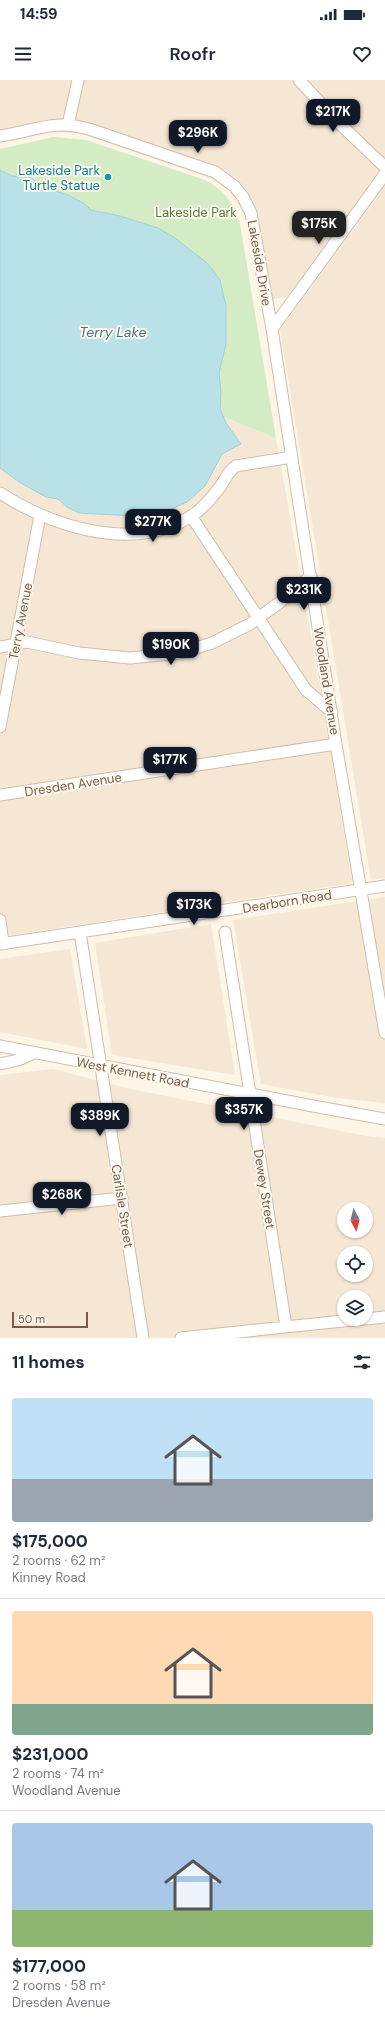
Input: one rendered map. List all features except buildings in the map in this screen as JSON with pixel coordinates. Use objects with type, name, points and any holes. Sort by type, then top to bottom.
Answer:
[{"type":"street","points":[[68,125],[78,80]]},
{"type":"street","points":[[299,80],[342,126],[385,167]]},
{"type":"street","name":"Lakeside Drive","points":[[0,136],[45,125],[68,125],[92,130],[205,168],[219,175],[234,186],[246,202],[253,219],[272,329]]},
{"type":"street","points":[[272,329],[385,174]]},
{"type":"street","name":"Woodland Avenue","points":[[272,329],[336,744],[385,1033]]},
{"type":"street","points":[[0,493],[40,515],[89,529],[130,534],[162,529],[191,516],[211,499],[229,471],[236,466],[292,457]]},
{"type":"street","name":"Terry Avenue","points":[[0,727],[40,515]]},
{"type":"street","points":[[191,516],[306,690],[332,712]]},
{"type":"street","points":[[0,648],[27,642],[79,653],[114,657],[160,656],[185,651],[212,643],[259,618],[311,576]]},
{"type":"street","name":"Dresden Avenue","points":[[0,795],[336,744]]},
{"type":"street","name":"Dearborn Road","points":[[2,944],[385,886]]},
{"type":"street","points":[[0,920],[2,944]]},
{"type":"street","name":"Carlisle Street","points":[[80,932],[143,1338]]},
{"type":"street","name":"Dewey Street","points":[[225,932],[286,1327]]},
{"type":"street","name":"West Kennett Road","points":[[0,1046],[250,1094],[385,1118]]},
{"type":"street","points":[[0,1064],[18,1060],[34,1053]]},
{"type":"street","points":[[0,1211],[122,1198]]},
{"type":"street","points":[[373,1318],[385,1317]]},
{"type":"street","points":[[181,1338],[337,1322]]},
{"type":"shaded area","points":[[0,80],[385,80],[385,878],[371,880],[280,330],[381,192],[372,182],[287,297],[261,301],[247,223],[243,212],[229,191],[219,183],[202,175],[79,133],[51,132],[0,143]]},
{"type":"shaded area","points":[[0,395],[224,417],[276,438],[319,681],[352,883],[0,937]]},
{"type":"shaded area","points":[[385,897],[385,1103],[337,1098],[261,1084],[233,920]]},
{"type":"shaded area","points":[[211,924],[235,1075],[112,1055],[95,943]]},
{"type":"shaded area","points":[[70,949],[87,1049],[0,1032],[0,959]]},
{"type":"shaded area","points":[[53,1069],[126,1088],[366,1136],[385,1138],[385,1338],[0,1338],[0,1075]]},
{"type":"green space","name":"Lakeside Park","points":[[53,137],[86,140],[205,180],[217,188],[227,198],[235,210],[240,224],[276,438],[224,417],[220,409],[219,373],[226,344],[226,306],[220,280],[189,248],[158,228],[120,216],[91,210],[85,204],[68,195],[42,187],[34,178],[26,176],[12,176],[0,170],[0,149]]},
{"type":"water","name":"Terry Lake","points":[[0,170],[12,176],[31,177],[42,187],[68,195],[85,204],[91,210],[120,216],[158,228],[175,238],[207,263],[220,280],[226,306],[226,344],[219,373],[221,393],[220,409],[226,423],[241,444],[222,454],[205,486],[187,502],[169,510],[134,516],[79,513],[67,507],[58,499],[46,497],[19,482],[0,468]]},
{"type":"place","name":"Lakeside Park Turtle Statue","points":[[108,177]]}]
